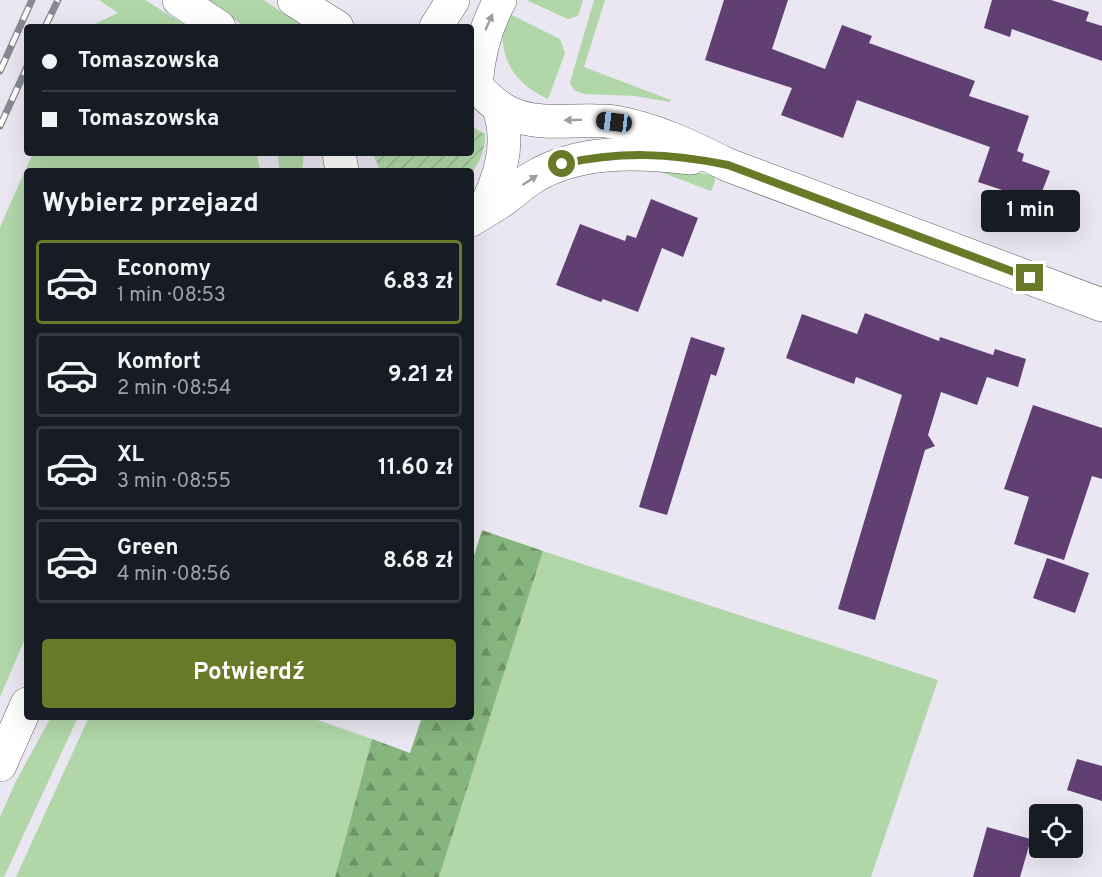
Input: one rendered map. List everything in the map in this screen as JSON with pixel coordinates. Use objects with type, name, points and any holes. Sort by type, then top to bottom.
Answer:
[{"type":"street","points":[[180,0],[215,24]]},
{"type":"street","points":[[294,0],[331,24]]},
{"type":"street","points":[[438,24],[453,0]]},
{"type":"street","points":[[476,216],[500,173],[505,131],[482,91],[478,59],[485,32],[500,0]]},
{"type":"street","points":[[482,91],[510,113],[533,120],[596,120],[632,126],[674,140],[728,165],[1102,305]]},
{"type":"street","points":[[476,216],[533,177],[562,164],[581,160],[602,156],[656,155],[700,159],[728,165]]},
{"type":"street","points":[[0,765],[24,711]]},
{"type":"green space","points":[[99,0],[145,0],[183,24],[94,24],[118,13]]},
{"type":"green space","points":[[209,0],[264,0],[300,24],[241,24]]},
{"type":"green space","points":[[526,0],[583,0],[578,16],[568,19]]},
{"type":"green space","points":[[594,0],[605,0],[584,67],[671,100],[670,102],[635,96],[584,94],[574,90],[570,83]]},
{"type":"green space","points":[[506,12],[560,39],[565,53],[548,99],[524,84],[509,64],[503,40]]},
{"type":"green space","points":[[474,128],[485,134],[481,156],[474,170],[379,168],[374,156],[474,156]]},
{"type":"green space","points":[[32,156],[258,156],[260,168],[26,168]]},
{"type":"green space","points":[[278,156],[304,156],[302,168],[280,168]]},
{"type":"green space","points":[[645,166],[697,172],[714,176],[715,181],[711,191]]},
{"type":"green space","points":[[24,173],[24,641],[0,697],[0,227]]},
{"type":"green space","points":[[482,530],[543,551],[439,877],[335,877],[372,739],[410,753],[421,720],[474,720],[474,555]]},
{"type":"green space","points":[[543,551],[938,680],[871,877],[439,877]]},
{"type":"green space","points":[[49,720],[77,720],[4,877],[0,877],[0,817],[16,781]]},
{"type":"green space","points":[[88,720],[318,720],[372,739],[335,877],[16,877]]},
{"type":"building","points":[[724,0],[788,0],[772,49],[825,69],[842,25],[872,36],[869,43],[975,81],[969,96],[1029,116],[1017,151],[1024,154],[1022,161],[1050,171],[1038,202],[978,182],[990,147],[857,100],[843,138],[781,115],[792,88],[705,60]]},
{"type":"building","points":[[992,0],[1051,0],[1089,12],[1086,21],[1102,26],[1102,61],[1012,29],[1010,37],[984,28]]},
{"type":"building","points":[[651,199],[698,218],[683,257],[662,248],[638,312],[603,299],[601,302],[556,285],[580,224],[625,241],[627,235],[636,238]]},
{"type":"building","points":[[865,313],[939,341],[940,337],[993,355],[995,349],[1026,359],[1018,387],[987,377],[977,405],[941,392],[928,435],[935,446],[925,450],[875,620],[838,609],[902,395],[856,377],[854,384],[786,358],[802,314],[857,334]]},
{"type":"building","points":[[691,337],[725,348],[716,376],[711,374],[667,515],[639,507]]},
{"type":"building","points":[[1033,405],[1102,428],[1102,479],[1092,476],[1064,560],[1014,544],[1029,497],[1004,489]]},
{"type":"building","points":[[1047,558],[1089,573],[1075,613],[1033,598]]},
{"type":"building","points":[[1077,759],[1102,766],[1102,801],[1067,790]]},
{"type":"building","points":[[987,827],[1029,838],[1020,877],[973,877]]},
{"type":"railway","points":[[0,71],[32,0]]},
{"type":"railway","points":[[46,24],[58,0]]},
{"type":"railway","points":[[0,126],[24,74]]},
{"type":"route","points":[[562,164],[602,156],[635,154],[700,159],[728,165],[1030,278]]}]
